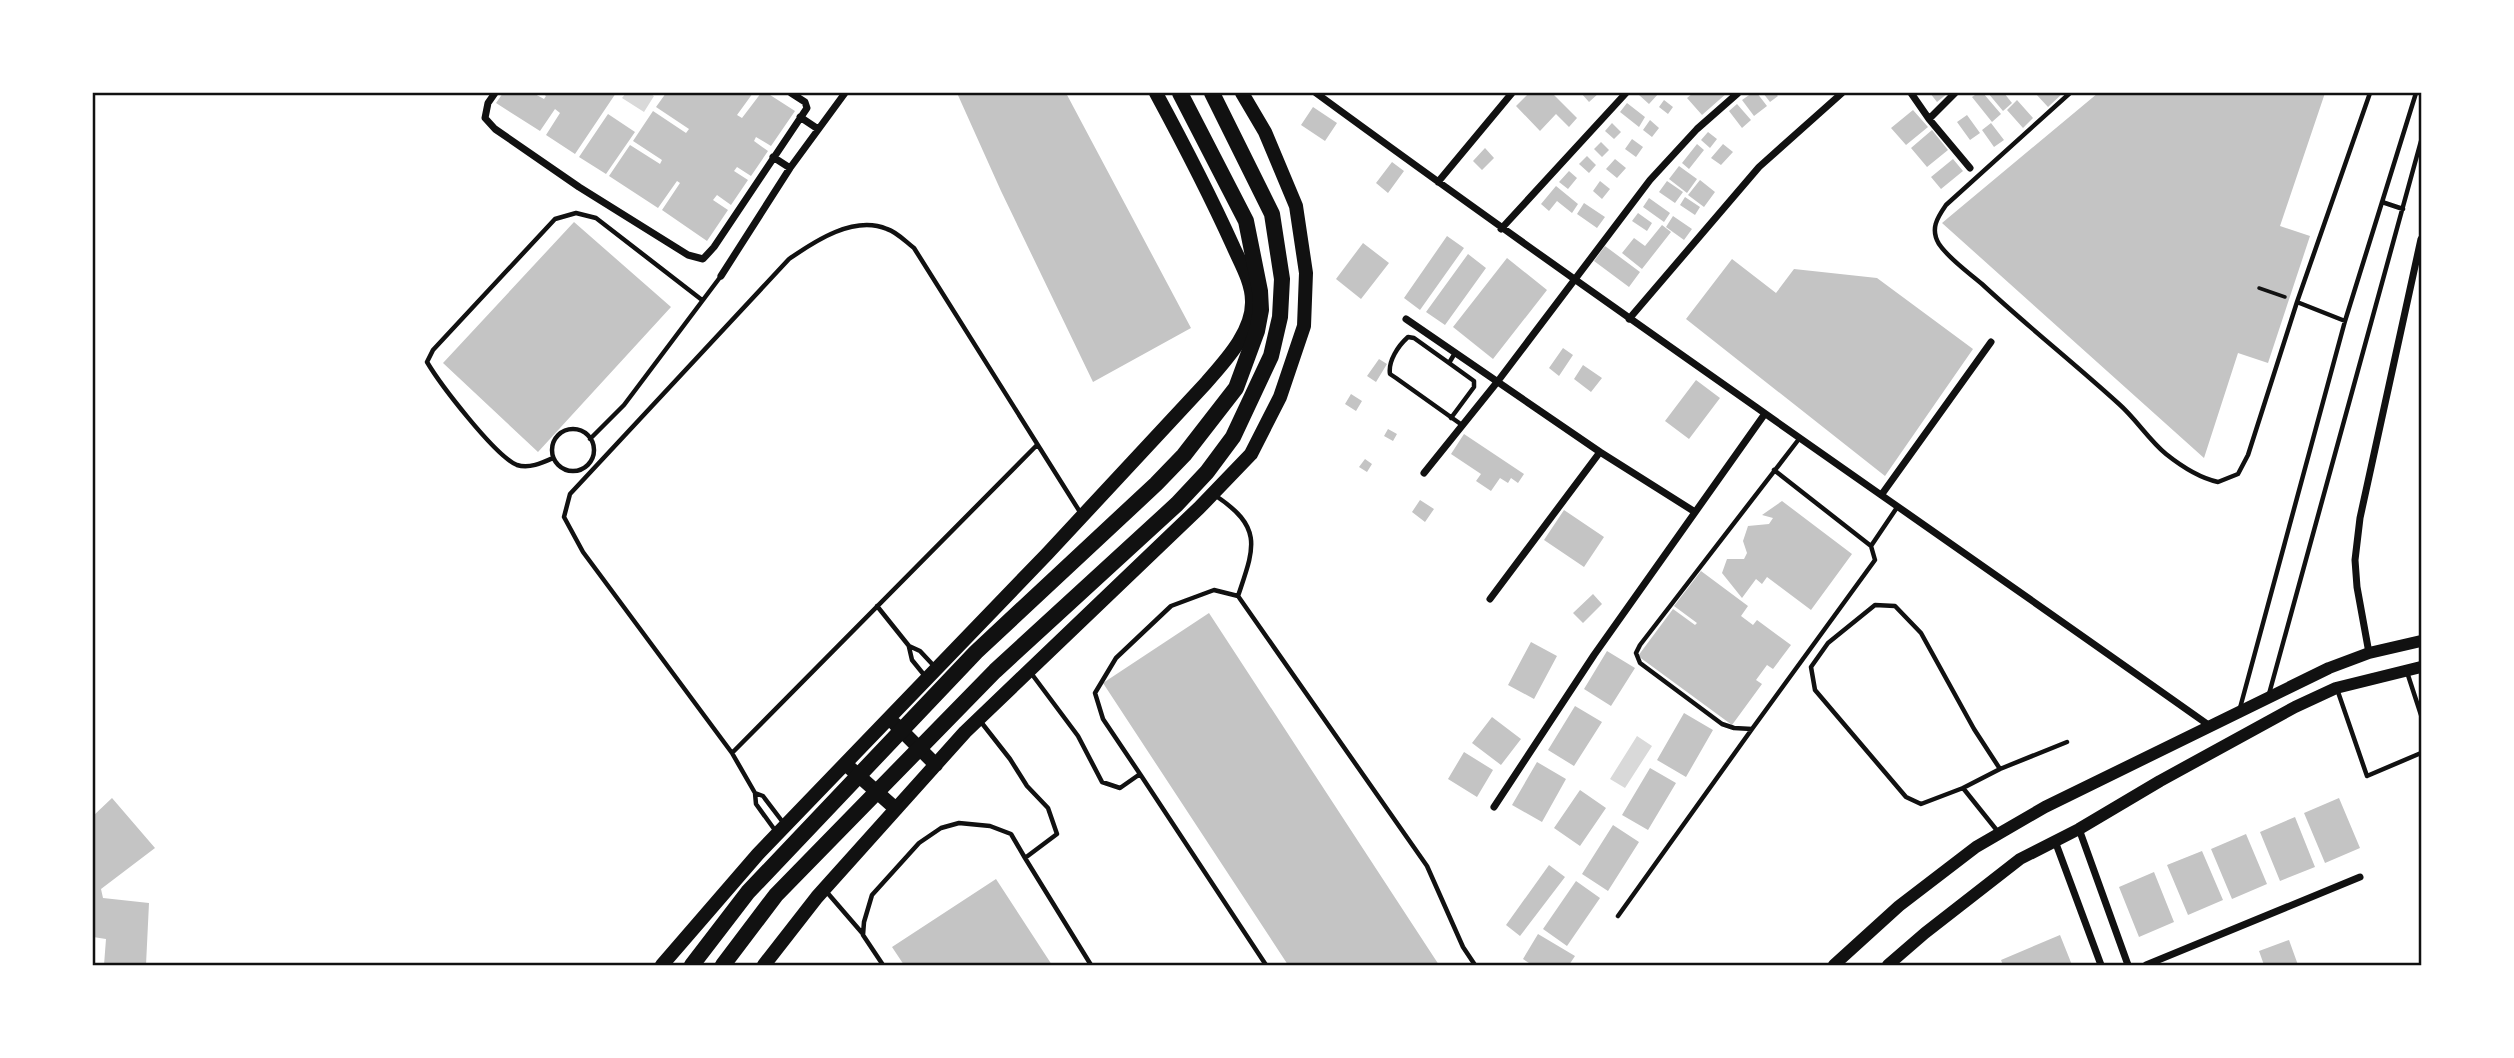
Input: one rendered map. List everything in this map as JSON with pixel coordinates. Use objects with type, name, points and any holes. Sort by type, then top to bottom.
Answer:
[{"type":"highway","points":[[692,965],[748,892],[976,652],[1156,484],[1184,454],[1236,388],[1257,331],[1261,310],[1260,291],[1246,221],[1180,93]]},
{"type":"highway","points":[[723,965],[776,895],[995,671],[1177,504],[1207,472],[1233,437],[1271,356],[1280,317],[1282,279],[1272,214],[1212,93]]},
{"type":"main road","points":[[662,965],[781,830],[1083,516],[1227,358],[1246,329],[1252,301],[1245,273],[1202,177],[1156,93]]},
{"type":"main road","points":[[764,965],[824,889],[978,719],[1213,494],[1251,454],[1280,397],[1304,326],[1306,273],[1296,206],[1265,132],[1242,93]]},
{"type":"main road","points":[[1834,965],[1899,906],[1976,847],[2045,807],[2329,668],[2369,653],[2421,641]]},
{"type":"main road","points":[[1888,965],[2020,859],[2079,829],[2246,733],[2336,688],[2421,667]]},
{"type":"main road","points":[[889,718],[936,765]]},
{"type":"main road","points":[[844,764],[896,809]]},
{"type":"street","points":[[495,93],[488,103],[485,118],[495,130],[579,187],[688,255],[703,259],[714,247],[807,105],[791,93]]},
{"type":"street","points":[[721,276],[790,168],[845,93]]},
{"type":"street","points":[[1316,93],[1501,229],[2210,726]]},
{"type":"street","points":[[1438,182],[1512,93]]},
{"type":"street","points":[[1501,229],[1626,93]]},
{"type":"street","points":[[1424,473],[1575,281],[1650,180],[1697,129],[1738,93]]},
{"type":"street","points":[[1629,319],[1759,167],[1842,93]]},
{"type":"street","points":[[1911,93],[1970,168]]},
{"type":"street","points":[[1929,119],[1955,93]]},
{"type":"street","points":[[800,117],[818,129]]},
{"type":"street","points":[[773,157],[790,168]]},
{"type":"street","points":[[2369,653],[2355,560],[2360,518],[2421,239]]},
{"type":"street","points":[[1406,319],[1600,452],[1695,512]]},
{"type":"street","points":[[1882,494],[1991,342]]},
{"type":"street","points":[[1494,807],[1594,655],[1764,415]]},
{"type":"street","points":[[1490,598],[1600,452]]},
{"type":"street","points":[[2079,829],[2128,965]]},
{"type":"street","points":[[2055,841],[2101,965]]},
{"type":"street","points":[[2146,965],[2360,877]]},
{"type":"lane","points":[[2070,93],[1945,205],[1934,230],[1939,244],[2007,308],[2121,406],[2166,454],[2211,481],[2227,481],[2238,474],[2248,455],[2297,302],[2370,93]]},
{"type":"lane","points":[[2239,712],[2346,321],[2416,93]]},
{"type":"lane","points":[[2268,696],[2421,141]]},
{"type":"lane","points":[[2382,202],[2403,209]]},
{"type":"lane","points":[[553,458],[529,467],[508,459],[494,447],[427,362],[433,351],[555,219],[576,213],[596,218],[702,300]]},
{"type":"lane","points":[[781,830],[756,804],[755,793],[732,753],[583,552],[564,517],[570,494],[789,259],[821,238],[862,225],[887,228],[915,248],[1083,516]]},
{"type":"lane","points":[[590,439],[624,405],[721,276]]},
{"type":"lane","points":[[2297,302],[2346,321]]},
{"type":"lane","points":[[1451,418],[1474,387],[1474,380],[1414,338],[1408,337],[1402,342],[1389,368],[1390,374],[1451,418],[1462,425]]},
{"type":"lane","points":[[1449,363],[1455,353]]},
{"type":"lane","points":[[566,430],[580,431],[590,439],[594,453],[588,465],[582,469],[569,471],[557,464],[553,458],[555,438],[566,430]]},
{"type":"lane","points":[[1752,729],[1722,724],[1640,663],[1636,653],[1799,439]]},
{"type":"lane","points":[[732,753],[1037,444]]},
{"type":"lane","points":[[1618,916],[1875,560],[1871,546],[1774,470]]},
{"type":"lane","points":[[1213,494],[1232,507],[1251,530],[1251,558],[1238,596]]},
{"type":"lane","points":[[1871,546],[1898,505]]},
{"type":"lane","points":[[1266,965],[1103,719],[1095,693],[1116,658],[1171,606],[1214,590],[1238,596],[1427,866],[1463,947],[1475,965]]},
{"type":"lane","points":[[2000,769],[1974,729],[1921,633],[1895,606],[1875,604],[1828,643],[1811,667],[1815,690],[1906,797],[1922,804],[2067,742]]},
{"type":"lane","points":[[877,606],[909,646],[912,660],[932,673]]},
{"type":"lane","points":[[909,646],[920,651],[932,673]]},
{"type":"lane","points":[[1028,670],[1078,736],[1102,782],[1120,788],[1140,774]]},
{"type":"lane","points":[[2406,670],[2421,715]]},
{"type":"lane","points":[[2336,688],[2367,776],[2421,753]]},
{"type":"lane","points":[[978,719],[1010,758],[1027,786],[1048,808],[1057,834],[1025,859]]},
{"type":"lane","points":[[1963,788],[2000,834]]},
{"type":"lane","points":[[755,793],[763,796],[781,830]]},
{"type":"lane","points":[[863,935],[872,895],[919,844],[941,828],[959,823],[990,826],[1011,834],[1091,965]]},
{"type":"lane","points":[[824,889],[863,935],[883,965]]},
{"type":"path","points":[[2259,288],[2297,302]]},
{"type":"shaded area","points":[[626,93],[649,93],[654,96],[644,112],[622,98]]},
{"type":"shaded area","points":[[1637,736],[1652,746],[1625,788],[1610,779]]},
{"type":"building","points":[[503,93],[533,93],[544,99],[546,96],[542,93],[616,93],[575,154],[546,135],[560,113],[555,109],[540,131],[496,103]]},
{"type":"building","points":[[666,93],[753,93],[737,115],[742,118],[761,93],[767,93],[795,111],[771,146],[756,137],[754,141],[768,151],[751,176],[737,167],[734,171],[748,180],[731,205],[717,195],[713,200],[728,210],[707,241],[662,210],[680,183],[677,181],[658,208],[609,176],[630,145],[660,164],[662,160],[633,141],[653,111],[686,133],[689,129],[656,107]]},
{"type":"building","points":[[957,93],[1066,93],[1191,328],[1093,382]]},
{"type":"building","points":[[1529,93],[1552,93],[1577,118],[1569,127],[1556,114],[1540,131],[1516,106]]},
{"type":"building","points":[[1581,93],[1599,93],[1589,102]]},
{"type":"building","points":[[1640,93],[1659,93],[1649,104]]},
{"type":"building","points":[[1693,93],[1727,93],[1702,115],[1687,98]]},
{"type":"building","points":[[1752,93],[1757,93],[1767,106],[1754,116],[1742,100]]},
{"type":"building","points":[[1763,93],[1775,93],[1778,96],[1770,102]]},
{"type":"building","points":[[1930,93],[1948,93],[1937,102]]},
{"type":"building","points":[[1983,93],[2001,114],[1992,122],[1972,97]]},
{"type":"building","points":[[1988,93],[2004,93],[2012,103],[2003,111]]},
{"type":"building","points":[[2035,93],[2063,93],[2048,107]]},
{"type":"building","points":[[2098,93],[2325,93],[2280,226],[2310,236],[2268,363],[2238,353],[2204,458],[1942,223]]},
{"type":"building","points":[[1664,100],[1673,107],[1668,114],[1659,107]]},
{"type":"building","points":[[2017,100],[2033,118],[2023,128],[2007,110]]},
{"type":"building","points":[[1627,103],[1645,117],[1639,127],[1620,112]]},
{"type":"building","points":[[1737,104],[1751,120],[1742,128],[1729,111]]},
{"type":"building","points":[[1313,107],[1337,123],[1325,141],[1301,125]]},
{"type":"building","points":[[1913,110],[1928,127],[1906,145],[1891,128]]},
{"type":"building","points":[[608,114],[635,132],[606,174],[579,157]]},
{"type":"building","points":[[1967,115],[1980,133],[1970,140],[1957,122]]},
{"type":"building","points":[[1650,120],[1659,128],[1652,137],[1643,130]]},
{"type":"building","points":[[1612,123],[1621,132],[1614,139],[1605,131]]},
{"type":"building","points":[[1991,123],[2004,140],[1994,147],[1982,130]]},
{"type":"building","points":[[1932,130],[1948,150],[1927,167],[1911,148]]},
{"type":"building","points":[[1708,132],[1717,139],[1710,148],[1701,140]]},
{"type":"building","points":[[1632,139],[1643,147],[1636,157],[1625,149]]},
{"type":"building","points":[[1601,142],[1609,150],[1602,157],[1594,149]]},
{"type":"building","points":[[1697,144],[1704,150],[1689,169],[1682,163]]},
{"type":"building","points":[[1723,144],[1733,152],[1721,165],[1711,158]]},
{"type":"building","points":[[1485,148],[1494,158],[1482,170],[1473,161]]},
{"type":"building","points":[[1587,156],[1596,165],[1589,173],[1579,164]]},
{"type":"building","points":[[1615,159],[1626,168],[1617,178],[1606,169]]},
{"type":"building","points":[[1953,159],[1963,171],[1941,189],[1931,177]]},
{"type":"building","points":[[1392,162],[1404,171],[1388,193],[1376,183]]},
{"type":"building","points":[[1679,166],[1697,179],[1687,193],[1669,179]]},
{"type":"building","points":[[1569,171],[1577,178],[1568,189],[1559,182]]},
{"type":"building","points":[[1700,180],[1715,192],[1704,207],[1688,195]]},
{"type":"building","points":[[1600,181],[1610,189],[1602,199],[1593,191]]},
{"type":"building","points":[[1667,181],[1683,192],[1675,203],[1659,192]]},
{"type":"building","points":[[1556,186],[1578,204],[1572,213],[1557,201],[1549,211],[1541,204]]},
{"type":"building","points":[[1685,197],[1700,207],[1695,215],[1680,205]]},
{"type":"building","points":[[1649,198],[1670,213],[1664,222],[1643,207]]},
{"type":"building","points":[[1584,203],[1605,217],[1597,228],[1577,214]]},
{"type":"building","points":[[1638,213],[1652,223],[1647,231],[1632,221]]},
{"type":"building","points":[[1673,216],[1692,229],[1684,240],[1666,227]]},
{"type":"building","points":[[574,222],[671,307],[538,452],[443,363]]},
{"type":"building","points":[[1662,225],[1671,232],[1642,269],[1622,253],[1634,238],[1645,246]]},
{"type":"building","points":[[1447,236],[1464,248],[1420,310],[1404,298]]},
{"type":"building","points":[[1363,243],[1389,263],[1361,299],[1336,279]]},
{"type":"building","points":[[1605,246],[1640,272],[1629,287],[1594,261]]},
{"type":"building","points":[[1468,254],[1486,268],[1445,325],[1426,312]]},
{"type":"building","points":[[1507,258],[1547,290],[1493,359],[1453,327]]},
{"type":"building","points":[[1732,259],[1776,293],[1794,269],[1877,278],[1973,349],[1885,476],[1686,319]]},
{"type":"building","points":[[1563,348],[1573,355],[1559,376],[1549,368]]},
{"type":"building","points":[[1379,359],[1387,364],[1376,382],[1367,376]]},
{"type":"building","points":[[1583,365],[1602,378],[1591,392],[1574,379]]},
{"type":"building","points":[[1696,380],[1720,398],[1689,439],[1665,421]]},
{"type":"building","points":[[1351,394],[1362,401],[1356,411],[1345,404]]},
{"type":"building","points":[[1388,429],[1397,434],[1393,441],[1384,436]]},
{"type":"building","points":[[1464,434],[1524,474],[1518,483],[1511,478],[1508,483],[1500,478],[1491,491],[1476,481],[1481,474],[1451,454]]},
{"type":"building","points":[[1365,459],[1372,464],[1367,472],[1359,467]]},
{"type":"building","points":[[1420,500],[1434,509],[1425,522],[1412,512]]},
{"type":"building","points":[[1782,501],[1852,554],[1811,610],[1767,577],[1762,584],[1756,579],[1742,598],[1722,573],[1727,559],[1744,559],[1747,553],[1743,541],[1748,526],[1769,524],[1773,518],[1762,515]]},
{"type":"building","points":[[1564,510],[1604,537],[1584,567],[1544,540]]},
{"type":"building","points":[[1701,571],[1748,606],[1741,616],[1753,625],[1757,620],[1791,645],[1773,669],[1767,665],[1756,680],[1762,684],[1732,725],[1638,656],[1673,609],[1695,625],[1697,623],[1674,606]]},
{"type":"building","points":[[1593,594],[1602,604],[1583,623],[1573,613]]},
{"type":"building","points":[[1209,613],[1439,965],[1288,965],[1103,683]]},
{"type":"building","points":[[1531,642],[1557,656],[1534,699],[1508,685]]},
{"type":"building","points":[[1607,651],[1635,668],[1611,706],[1584,689]]},
{"type":"building","points":[[1575,706],[1602,722],[1574,766],[1548,750]]},
{"type":"building","points":[[1684,713],[1713,730],[1686,777],[1657,760]]},
{"type":"building","points":[[1492,717],[1521,739],[1501,765],[1472,743]]},
{"type":"building","points":[[1464,752],[1493,770],[1477,797],[1448,779]]},
{"type":"building","points":[[1537,762],[1566,779],[1542,822],[1512,805]]},
{"type":"building","points":[[1650,768],[1676,783],[1648,830],[1622,815]]},
{"type":"building","points":[[1580,790],[1606,808],[1580,846],[1554,828]]},
{"type":"building","points":[[112,798],[155,848],[101,889],[103,898],[149,903],[146,965],[104,965],[106,939],[93,937],[93,816]]},
{"type":"building","points":[[2339,798],[2360,848],[2325,863],[2304,813]]},
{"type":"building","points":[[2295,817],[2315,867],[2280,881],[2260,832]]},
{"type":"building","points":[[1613,825],[1639,842],[1608,891],[1582,874]]},
{"type":"building","points":[[2246,834],[2267,884],[2232,899],[2211,849]]},
{"type":"building","points":[[2202,851],[2223,900],[2188,915],[2167,865]]},
{"type":"building","points":[[1549,865],[1565,877],[1520,936],[1506,925]]},
{"type":"building","points":[[2154,872],[2174,922],[2139,937],[2119,887]]},
{"type":"building","points":[[996,879],[1052,965],[904,965],[892,947]]},
{"type":"building","points":[[1576,881],[1600,898],[1567,946],[1543,929]]},
{"type":"building","points":[[1538,934],[1575,956],[1569,965],[1532,965],[1523,959]]},
{"type":"building","points":[[2060,935],[2072,965],[2003,965],[2001,960]]},
{"type":"building","points":[[2289,940],[2298,965],[2264,965],[2259,951]]}]
